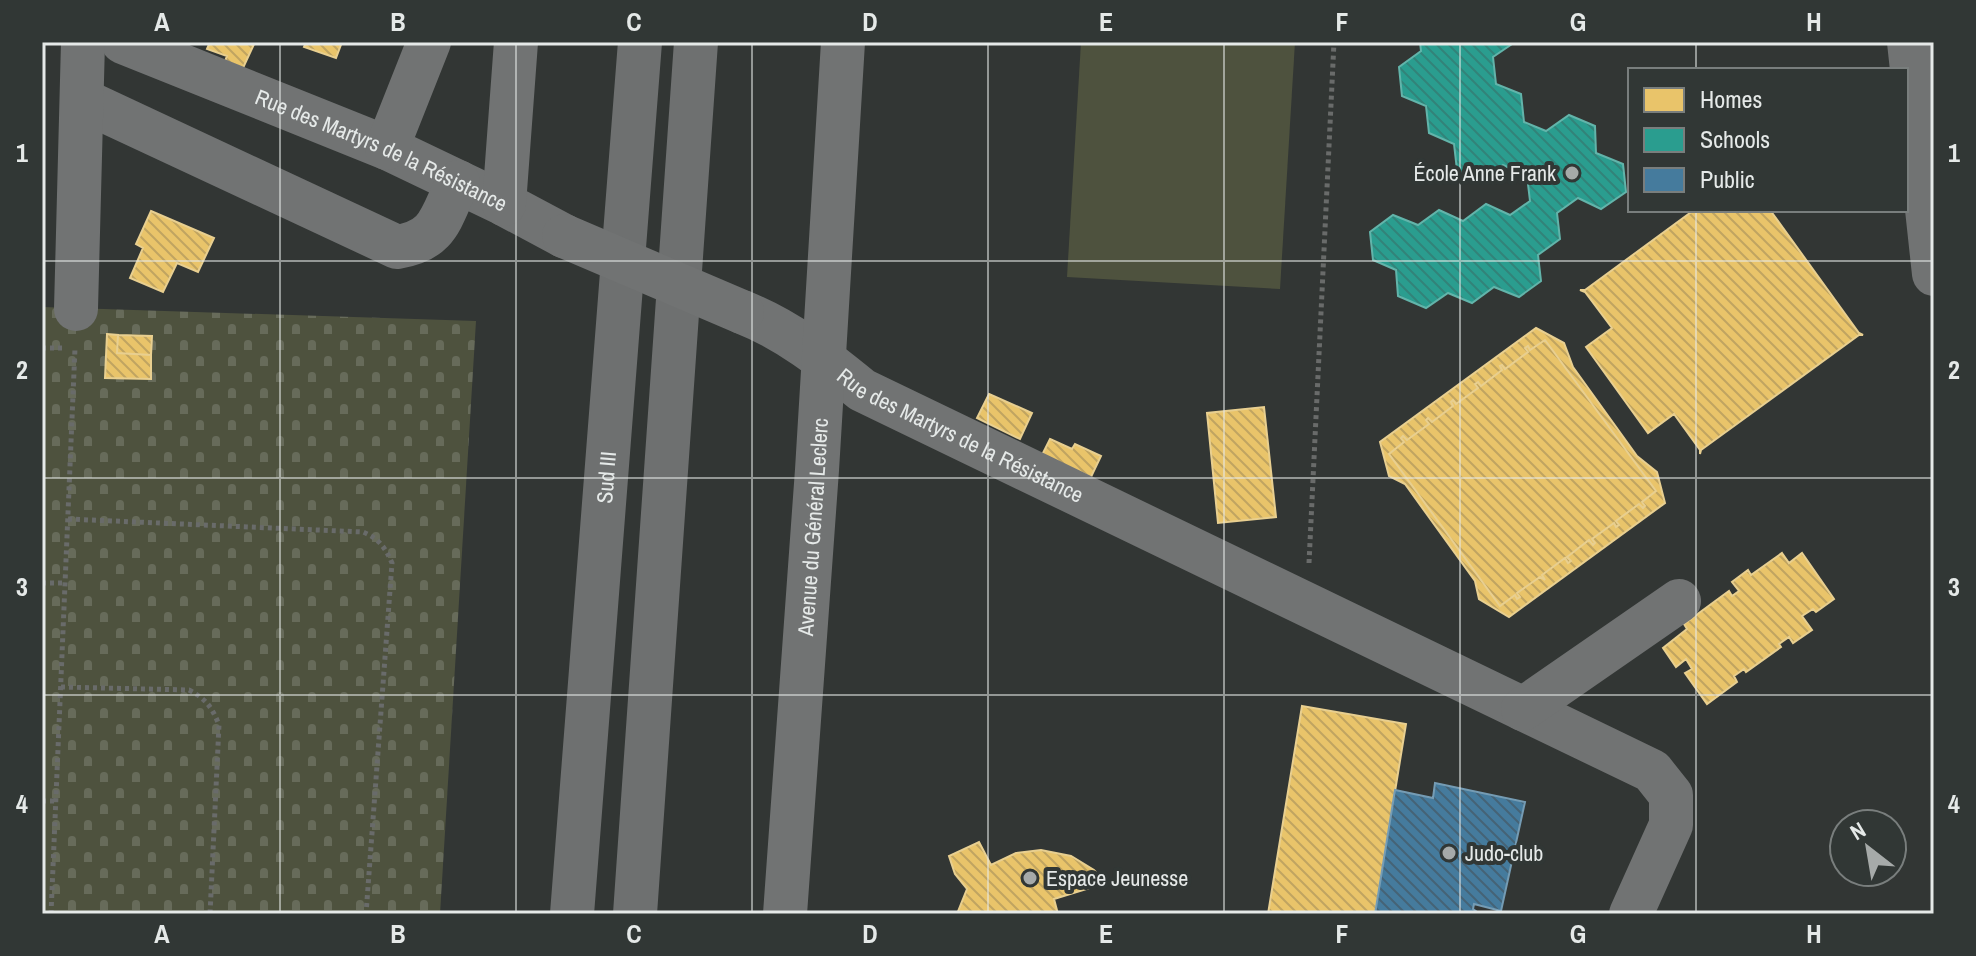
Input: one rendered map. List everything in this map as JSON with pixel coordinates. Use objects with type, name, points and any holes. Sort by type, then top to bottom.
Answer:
[{"type":"highway","name":"Sud III","points":[[572,914],[640,42]]},
{"type":"highway","points":[[635,914],[696,42]]},
{"type":"street","points":[[76,309],[83,42]]},
{"type":"street","name":"Rue des Martyrs de la Résistance","points":[[123,42],[387,148],[564,236],[774,324],[862,390],[1652,771],[1671,795],[1671,825],[1631,914]]},
{"type":"street","points":[[387,148],[429,42]]},
{"type":"street","points":[[504,204],[516,42]]},
{"type":"street","name":"Avenue du Général Leclerc","points":[[785,914],[817,470],[843,42]]},
{"type":"street","points":[[1909,42],[1934,274]]},
{"type":"street","points":[[82,100],[397,247],[419,243],[432,234],[458,182]]},
{"type":"street","points":[[1523,709],[1679,601]]},
{"type":"path","points":[[1307,604],[1334,42]]},
{"type":"path","points":[[51,914],[76,309]]},
{"type":"path","points":[[68,519],[363,532],[378,539],[386,549],[392,563],[366,914]]},
{"type":"path","points":[[42,583],[65,583]]},
{"type":"path","points":[[61,687],[189,690],[204,698],[213,711],[219,725],[210,914]]},
{"type":"path","points":[[42,801],[55,801]]},
{"type":"green space","points":[[1081,42],[1295,42],[1280,289],[1067,277]]},
{"type":"green space","points":[[42,307],[476,321],[440,914],[42,914]]},
{"type":"building: Homes","points":[[210,42],[255,42],[243,68],[225,61],[227,56],[207,49]]},
{"type":"building: Homes","points":[[306,42],[342,42],[336,58],[304,47]]},
{"type":"building: Homes","points":[[151,211],[214,238],[198,272],[177,263],[163,292],[130,278],[143,248],[136,244]]},
{"type":"building: Homes","points":[[1691,212],[1771,212],[1863,335],[1701,450],[1700,454],[1674,414],[1648,433],[1586,347],[1612,328],[1585,292],[1580,290],[1585,290]]},
{"type":"building: Homes","points":[[1536,328],[1564,343],[1573,367],[1637,456],[1657,472],[1665,503],[1509,617],[1479,599],[1475,581],[1405,484],[1389,476],[1380,442]],"holes":[[[1545,340],[1656,491],[1642,502],[1643,508],[1639,504],[1616,521],[1619,525],[1616,527],[1614,523],[1592,539],[1593,545],[1589,540],[1567,557],[1571,561],[1568,563],[1565,558],[1542,575],[1545,580],[1540,577],[1517,593],[1520,597],[1517,599],[1515,595],[1500,606],[1389,454],[1404,442],[1403,436],[1407,440],[1429,424],[1428,418],[1432,422],[1453,406],[1453,400],[1456,404],[1478,388],[1475,384],[1478,382],[1481,386],[1502,370],[1500,366],[1505,369],[1528,352],[1525,348],[1528,346],[1530,350]]]},
{"type":"building: Homes","points":[[107,334],[118,335],[117,353],[151,355],[151,379],[105,378]]},
{"type":"building: Homes","points":[[118,335],[152,336],[151,355],[117,353]]},
{"type":"building: Homes","points":[[1545,340],[1656,491],[1642,502],[1643,508],[1639,504],[1616,521],[1619,525],[1616,527],[1614,523],[1592,539],[1593,545],[1589,540],[1567,557],[1571,561],[1568,563],[1565,558],[1542,575],[1545,580],[1540,577],[1517,593],[1520,597],[1517,599],[1515,595],[1500,606],[1389,454],[1404,442],[1403,436],[1407,440],[1429,424],[1428,418],[1432,422],[1453,406],[1453,400],[1456,404],[1478,388],[1475,384],[1478,382],[1481,386],[1502,370],[1500,366],[1505,369],[1528,352],[1525,348],[1528,346],[1530,350]]},
{"type":"building: Homes","points":[[989,394],[1032,413],[1020,439],[977,418]]},
{"type":"building: Homes","points":[[1264,407],[1276,517],[1218,523],[1207,413]]},
{"type":"building: Homes","points":[[1050,439],[1072,449],[1075,444],[1101,456],[1091,477],[1042,455]]},
{"type":"building: Homes","points":[[1782,553],[1789,563],[1802,553],[1834,599],[1816,612],[1813,609],[1802,616],[1812,630],[1793,643],[1789,637],[1779,644],[1781,647],[1746,672],[1744,669],[1734,676],[1737,682],[1707,704],[1685,673],[1692,669],[1686,659],[1676,667],[1663,648],[1687,629],[1684,624],[1729,591],[1732,596],[1739,591],[1732,582],[1748,570],[1751,575]]},
{"type":"building: Homes","points":[[1302,706],[1406,724],[1375,914],[1268,914]]},
{"type":"building: Homes","name":"Espace Jeunesse","points":[[979,842],[991,865],[1016,853],[1041,850],[1071,856],[1094,870],[1106,883],[1054,899],[1058,914],[957,914],[967,889],[955,874],[949,856]]},
{"type":"building: Schools","name":"École Anne Frank","points":[[1420,42],[1515,42],[1493,57],[1496,84],[1521,94],[1524,122],[1546,131],[1569,115],[1595,126],[1596,153],[1623,164],[1626,192],[1601,209],[1578,198],[1557,213],[1560,239],[1538,255],[1541,281],[1519,297],[1494,287],[1472,303],[1448,293],[1426,308],[1398,296],[1396,270],[1373,260],[1370,232],[1393,215],[1418,225],[1439,210],[1463,221],[1486,204],[1510,215],[1530,201],[1527,176],[1503,165],[1482,182],[1457,170],[1454,144],[1429,133],[1426,106],[1402,96],[1399,67],[1421,51]]},
{"type":"building: Public","name":"Judo-club","points":[[1435,783],[1525,802],[1501,911],[1474,904],[1473,909],[1480,914],[1375,914],[1395,790],[1433,798]]},
{"type":"place","name":"École Anne Frank","points":[[1572,173]]},
{"type":"place","name":"Judo-club","points":[[1449,853]]},
{"type":"place","name":"Espace Jeunesse","points":[[1030,878]]}]
